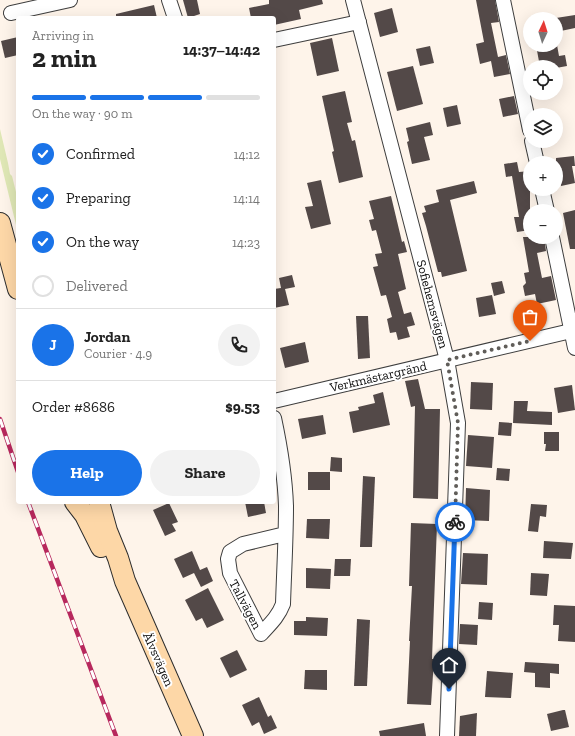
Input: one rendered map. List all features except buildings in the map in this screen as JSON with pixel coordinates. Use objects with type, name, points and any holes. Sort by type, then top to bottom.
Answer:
[{"type":"main road","points":[[0,223],[16,282]]},
{"type":"main road","name":"Älvsvägen","points":[[77,504],[91,525],[108,560],[125,581]]},
{"type":"main road","name":"Älvsvägen","points":[[100,504],[107,531],[118,558],[125,581],[193,736]]},
{"type":"street","points":[[11,13],[70,0]]},
{"type":"street","points":[[170,0],[174,16]]},
{"type":"street","name":"Sofiehemsvägen","points":[[353,0],[447,360],[458,423],[447,736]]},
{"type":"street","points":[[503,0],[525,108]]},
{"type":"street","points":[[276,40],[359,22]]},
{"type":"street","points":[[554,244],[574,331],[575,348]]},
{"type":"street","name":"Verkmästargränd","points":[[276,401],[574,331]]},
{"type":"street","name":"Tallvägen","points":[[276,431],[285,491],[286,534],[283,604],[273,622],[261,634],[230,573],[228,559],[230,552],[243,544],[286,534]]},
{"type":"green space","points":[[0,129],[10,174],[12,176],[16,192],[16,225],[0,159]]},
{"type":"railway","points":[[0,419],[16,466]]},
{"type":"railway","points":[[29,504],[116,736]]},
{"type":"way so far","points":[[455,522],[458,423],[447,360],[530,341]]},
{"type":"route","points":[[449,689],[455,522]]}]
